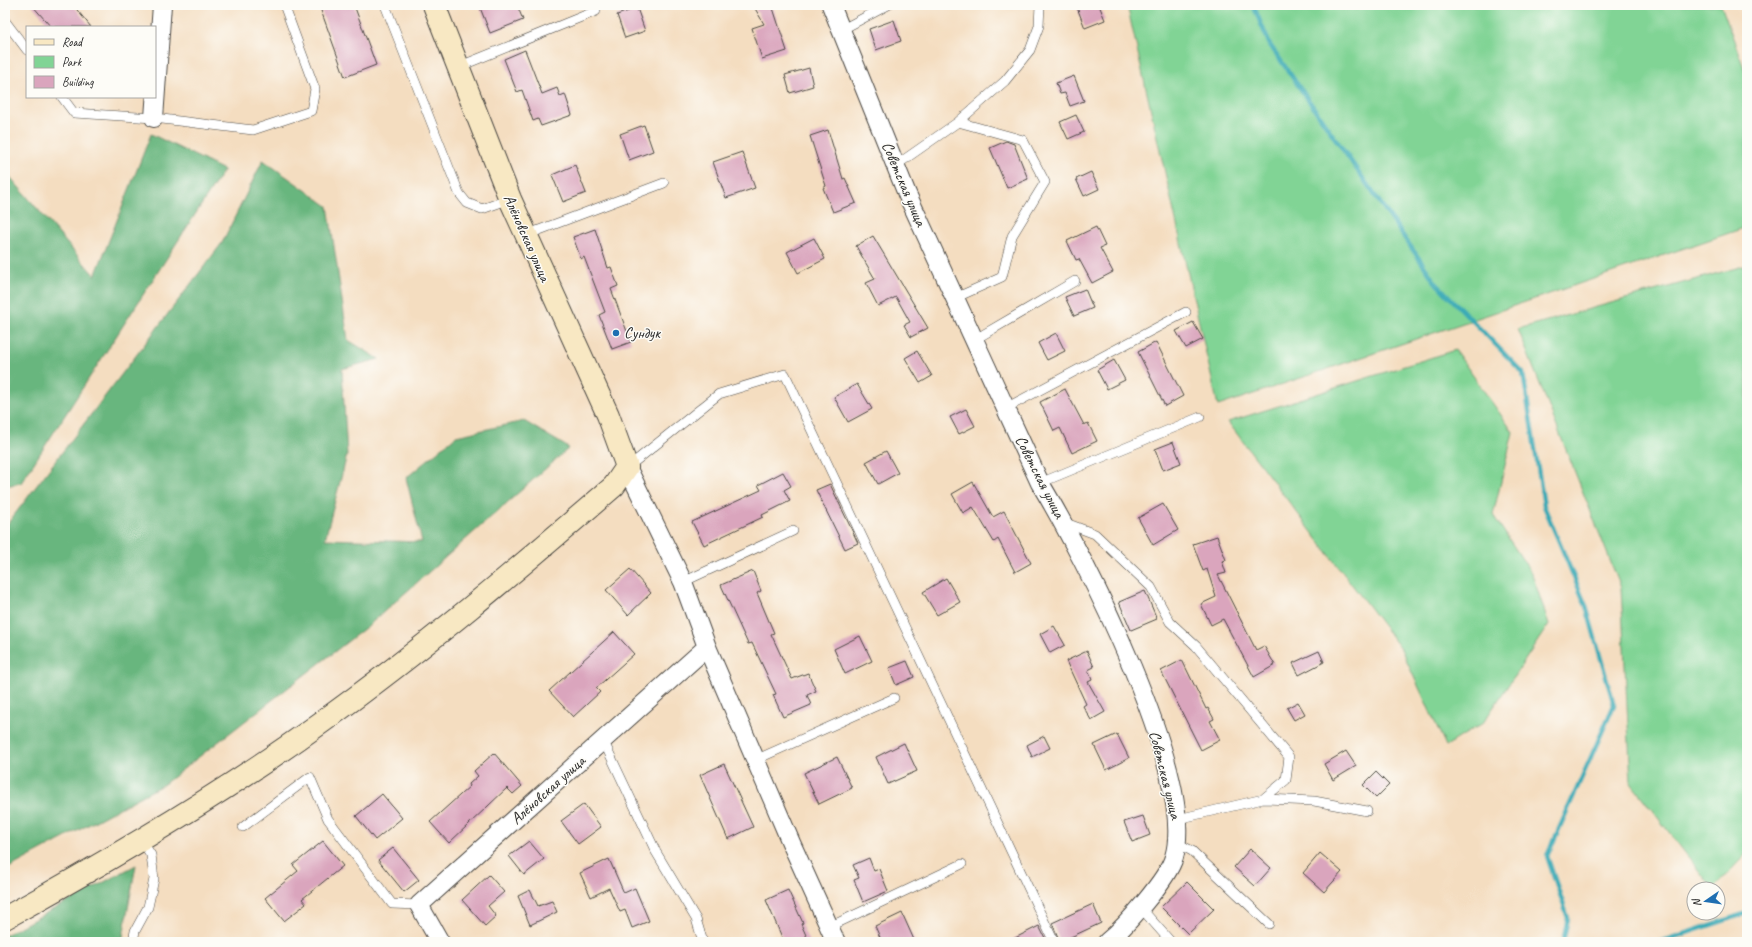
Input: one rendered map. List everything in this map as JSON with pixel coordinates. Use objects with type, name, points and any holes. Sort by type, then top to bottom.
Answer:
[{"type":"street","points":[[156,90],[162,5]]},
{"type":"street","name":"Алёновская улица","points":[[434,5],[525,235],[608,415],[627,467]]},
{"type":"street","name":"Советская улица","points":[[831,5],[895,166],[1040,482],[1063,522],[1127,654],[1162,746],[1178,819],[1177,843],[1174,858],[1157,887],[1107,942]]},
{"type":"street","points":[[154,118],[155,98]]},
{"type":"street","points":[[5,918],[142,841],[321,723],[434,638],[614,486],[627,467],[683,582],[707,647],[755,760],[833,935]]},
{"type":"street","name":"Алёновская улица","points":[[419,905],[707,647]]},
{"type":"street","points":[[419,905],[440,942]]},
{"type":"lane","points":[[63,98],[74,113],[154,118],[252,130],[311,111],[315,89],[284,5]]},
{"type":"lane","points":[[385,5],[459,193],[467,203],[482,209],[510,199]]},
{"type":"lane","points":[[841,30],[888,5]]},
{"type":"lane","points":[[895,166],[958,122],[1004,81],[1030,50],[1039,26],[1040,5]]},
{"type":"lane","points":[[458,67],[596,11]]},
{"type":"lane","points":[[5,21],[26,49]]},
{"type":"lane","points":[[955,298],[1002,277],[1012,236],[1045,182],[1023,140],[958,122]]},
{"type":"lane","points":[[525,235],[664,182]]},
{"type":"lane","points":[[974,340],[1075,281]]},
{"type":"lane","points":[[1006,408],[1186,312]]},
{"type":"lane","points":[[627,467],[719,394],[785,374],[1054,942]]},
{"type":"lane","points":[[1040,482],[1200,417]]},
{"type":"lane","points":[[1063,522],[1095,534],[1151,587],[1170,622],[1196,646],[1289,757],[1286,780],[1263,799]]},
{"type":"lane","points":[[683,582],[793,531]]},
{"type":"lane","points":[[755,760],[894,698]]},
{"type":"lane","points":[[603,740],[656,852],[696,918],[703,942]]},
{"type":"lane","points":[[243,827],[310,777],[328,819],[392,904],[419,905]]},
{"type":"lane","points":[[1178,819],[1263,799],[1314,801],[1367,811]]},
{"type":"lane","points":[[132,942],[135,931],[148,907],[154,879],[152,856],[142,841]]},
{"type":"lane","points":[[1177,843],[1192,851],[1269,924]]},
{"type":"lane","points":[[833,935],[962,864]]},
{"type":"lane","points":[[1140,907],[1171,942]]},
{"type":"green space","points":[[1127,5],[1721,5],[1747,76],[1747,227],[1218,406]]},
{"type":"green space","points":[[151,134],[224,170],[21,483],[5,486],[5,171],[95,276]]},
{"type":"green space","points":[[263,160],[328,206],[348,340],[379,359],[342,369],[347,455],[325,539],[422,542],[406,478],[456,436],[524,421],[569,448],[369,625],[164,784],[5,870],[5,527],[222,243]]},
{"type":"green space","points":[[1747,265],[1747,853],[1721,881],[1707,881],[1631,783],[1621,588],[1518,329]]},
{"type":"green space","points":[[1455,350],[1513,432],[1493,515],[1532,574],[1549,624],[1483,723],[1446,746],[1401,649],[1228,422]]},
{"type":"green space","points":[[136,865],[122,942],[5,942],[5,935]]},
{"type":"building","points":[[32,5],[73,5],[90,26],[50,26]]},
{"type":"building","points":[[319,5],[354,5],[376,65],[345,77]]},
{"type":"building","points":[[479,5],[517,5],[523,20],[490,33]]},
{"type":"building","points":[[753,5],[772,5],[787,51],[762,59],[752,28],[764,24]]},
{"type":"building","points":[[1076,5],[1099,5],[1105,20],[1085,28]]},
{"type":"building","points":[[637,8],[645,31],[625,38],[617,15]]},
{"type":"building","points":[[894,20],[901,41],[876,50],[869,29]]},
{"type":"building","points":[[525,50],[542,94],[557,88],[560,96],[565,94],[572,115],[541,126],[538,119],[533,121],[522,90],[517,92],[504,59]]},
{"type":"building","points":[[809,68],[813,86],[790,93],[785,75]]},
{"type":"building","points":[[1074,76],[1084,101],[1070,106],[1065,93],[1060,94],[1056,83]]},
{"type":"building","points":[[1076,115],[1084,132],[1068,139],[1060,122]]},
{"type":"building","points":[[644,125],[653,151],[629,160],[620,134]]},
{"type":"building","points":[[828,130],[843,179],[845,178],[856,203],[833,212],[823,188],[826,186],[810,136]]},
{"type":"building","points":[[1006,141],[1014,144],[1028,179],[1007,188],[990,148]]},
{"type":"building","points":[[742,152],[755,188],[726,198],[713,162]]},
{"type":"building","points":[[575,165],[586,193],[563,202],[552,175]]},
{"type":"building","points":[[1091,172],[1099,189],[1084,196],[1076,179]]},
{"type":"building","points":[[1096,227],[1105,246],[1100,248],[1113,272],[1092,283],[1079,259],[1076,260],[1067,241]]},
{"type":"building","points":[[595,229],[608,268],[611,267],[618,286],[611,289],[631,342],[612,349],[599,315],[605,312],[584,257],[581,259],[573,237]]},
{"type":"building","points":[[873,236],[928,328],[911,337],[904,325],[910,322],[896,297],[878,306],[866,283],[875,279],[856,246]]},
{"type":"building","points":[[814,238],[825,259],[798,273],[787,252]]},
{"type":"building","points":[[1085,289],[1093,308],[1074,316],[1065,297]]},
{"type":"building","points":[[1193,322],[1203,339],[1186,348],[1176,331]]},
{"type":"building","points":[[1056,333],[1065,351],[1047,360],[1038,343]]},
{"type":"building","points":[[1156,342],[1183,396],[1165,406],[1138,352]]},
{"type":"building","points":[[917,351],[932,376],[920,383],[905,358]]},
{"type":"building","points":[[1114,360],[1125,380],[1107,389],[1097,370]]},
{"type":"building","points":[[857,384],[872,409],[848,422],[834,397]]},
{"type":"building","points":[[1065,389],[1084,425],[1088,423],[1097,441],[1072,453],[1060,428],[1054,431],[1040,402]]},
{"type":"building","points":[[966,409],[975,426],[959,434],[950,417]]},
{"type":"building","points":[[1173,442],[1181,463],[1163,470],[1155,449]]},
{"type":"building","points":[[886,451],[898,473],[878,484],[866,462]]},
{"type":"building","points":[[783,472],[791,486],[784,490],[790,501],[762,515],[763,517],[704,545],[692,522],[761,490],[758,485]]},
{"type":"building","points":[[973,482],[993,517],[1004,511],[1031,563],[1015,572],[998,539],[994,542],[973,507],[963,513],[952,494]]},
{"type":"building","points":[[830,484],[858,543],[845,549],[816,490]]},
{"type":"building","points":[[1163,504],[1178,530],[1153,545],[1138,518]]},
{"type":"building","points":[[1217,536],[1226,560],[1222,561],[1226,573],[1218,575],[1256,650],[1264,646],[1275,665],[1254,677],[1223,619],[1211,625],[1201,604],[1216,597],[1207,569],[1203,571],[1193,544]]},
{"type":"building","points":[[630,569],[651,593],[628,615],[606,590]]},
{"type":"building","points":[[753,571],[761,591],[757,593],[774,633],[771,634],[792,679],[808,673],[816,691],[807,695],[811,705],[783,717],[773,695],[776,694],[752,643],[748,644],[721,585]]},
{"type":"building","points":[[946,578],[960,602],[937,615],[923,592]]},
{"type":"building","points":[[1145,591],[1157,619],[1131,630],[1119,602]]},
{"type":"building","points":[[1054,626],[1065,645],[1050,653],[1040,634]]},
{"type":"building","points":[[614,632],[634,654],[596,688],[600,692],[573,717],[549,691]]},
{"type":"building","points":[[860,636],[872,661],[845,674],[834,649]]},
{"type":"building","points":[[1087,651],[1094,667],[1088,670],[1092,680],[1088,682],[1105,712],[1091,720],[1083,706],[1086,704],[1066,661]]},
{"type":"building","points":[[1319,651],[1324,662],[1299,675],[1293,663]]},
{"type":"building","points":[[1182,660],[1206,709],[1208,708],[1214,719],[1210,721],[1220,740],[1201,750],[1161,671]]},
{"type":"building","points":[[907,661],[914,677],[896,685],[889,668]]},
{"type":"building","points":[[1298,702],[1305,714],[1294,720],[1287,708]]},
{"type":"building","points":[[1117,734],[1129,758],[1106,770],[1094,745]]},
{"type":"building","points":[[1044,736],[1050,748],[1032,757],[1027,745]]},
{"type":"building","points":[[904,743],[917,771],[888,784],[876,757]]},
{"type":"building","points":[[1346,751],[1356,766],[1333,780],[1324,764]]},
{"type":"building","points":[[494,753],[522,786],[513,794],[507,788],[449,843],[430,822],[470,786],[469,784],[478,776],[474,771]]},
{"type":"building","points":[[837,757],[852,788],[819,804],[804,773]]},
{"type":"building","points":[[724,764],[753,827],[728,839],[700,775]]},
{"type":"building","points":[[1376,772],[1389,785],[1376,798],[1363,785]]},
{"type":"building","points":[[382,794],[402,818],[375,840],[356,816]]},
{"type":"building","points":[[584,804],[601,827],[578,844],[561,821]]},
{"type":"building","points":[[1143,816],[1150,835],[1132,842],[1124,822]]},
{"type":"building","points":[[323,841],[343,866],[302,899],[306,904],[284,921],[265,898],[298,871],[293,865]]},
{"type":"building","points":[[529,841],[544,859],[524,875],[509,856]]},
{"type":"building","points":[[393,848],[419,880],[404,892],[378,860]]},
{"type":"building","points":[[1250,849],[1271,868],[1255,886],[1234,867]]},
{"type":"building","points":[[1320,853],[1342,872],[1324,892],[1303,873]]},
{"type":"building","points":[[869,858],[874,871],[879,869],[888,891],[863,902],[854,880],[859,878],[853,865]]},
{"type":"building","points":[[609,859],[624,893],[635,888],[649,921],[632,928],[625,910],[620,912],[609,888],[591,897],[580,873]]},
{"type":"building","points":[[489,875],[504,892],[488,906],[496,916],[485,926],[462,900]]},
{"type":"building","points":[[1187,882],[1214,909],[1188,934],[1161,907]]},
{"type":"building","points":[[530,890],[538,906],[552,901],[557,912],[530,925],[518,896]]},
{"type":"building","points":[[788,890],[803,923],[801,924],[809,942],[784,942],[766,900]]},
{"type":"building","points":[[1093,904],[1101,923],[1060,942],[1052,923]]},
{"type":"building","points":[[902,913],[915,942],[882,942],[875,926]]},
{"type":"building","points":[[1039,926],[1047,942],[1007,942]]},
{"type":"waterway","points":[[1253,5],[1270,45],[1436,283],[1523,373],[1544,506],[1586,606],[1614,705],[1547,856],[1568,918],[1563,942]]},
{"type":"waterway","points":[[1659,942],[1747,913]]},
{"type":"place","name":"Сундук","points":[[616,333]]}]
